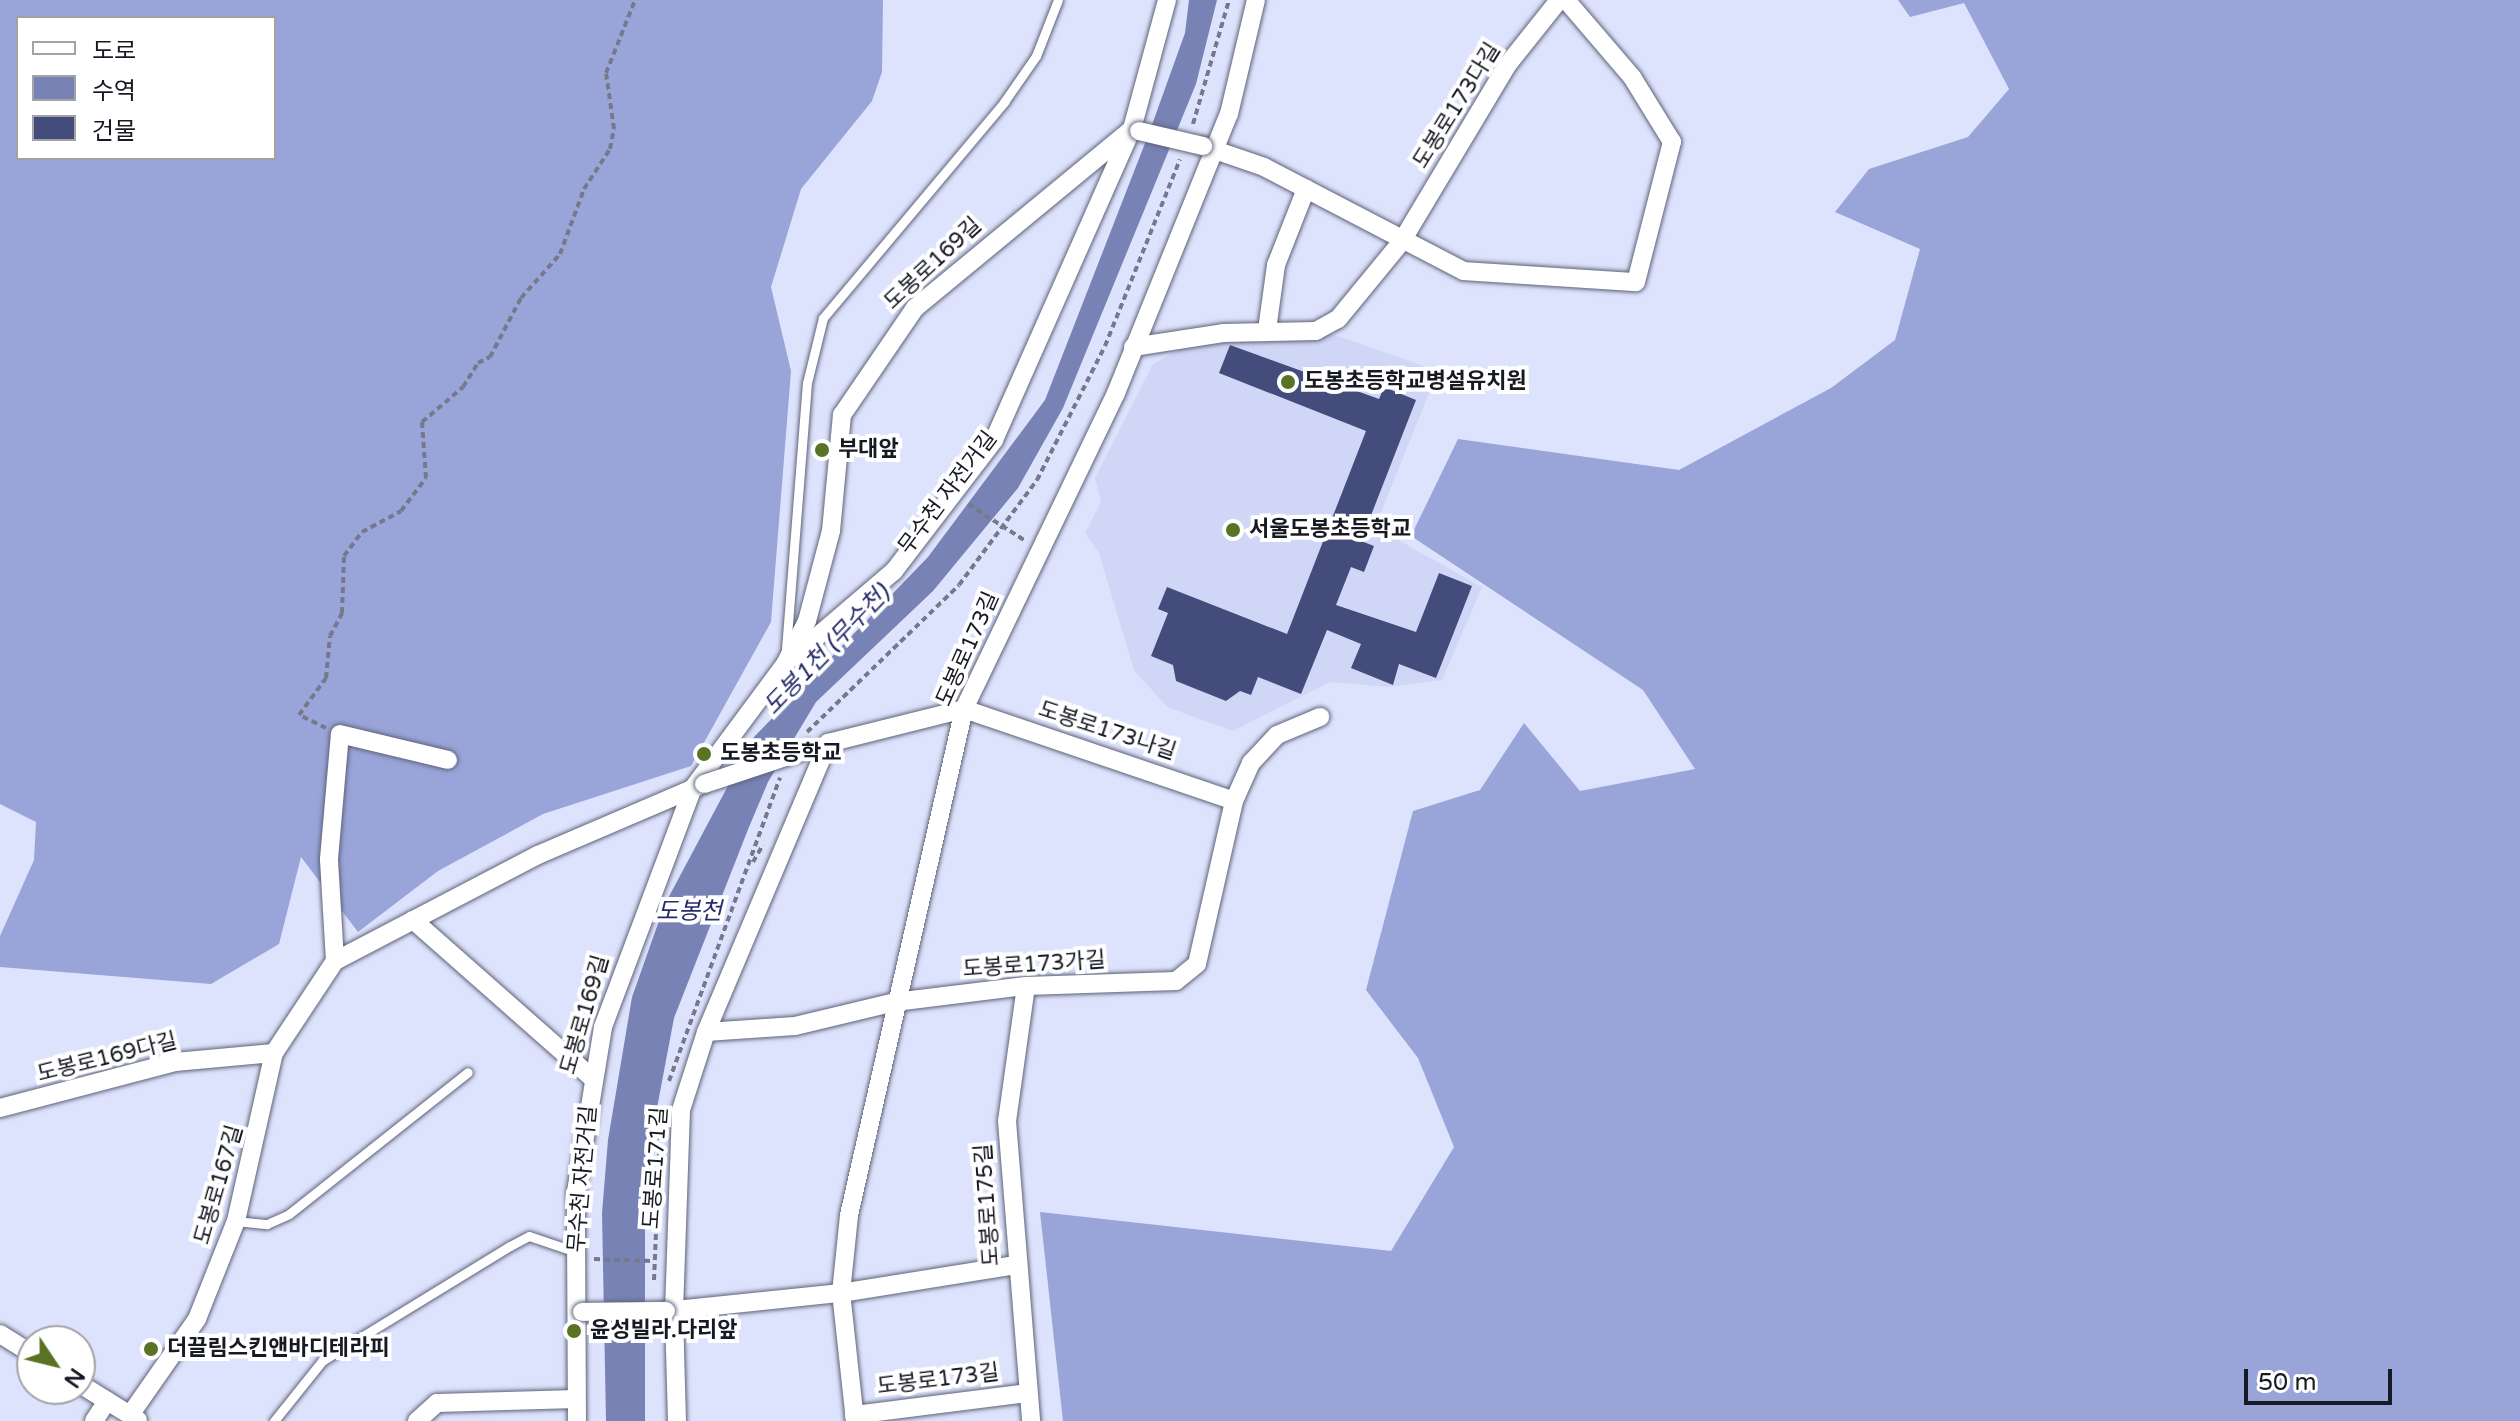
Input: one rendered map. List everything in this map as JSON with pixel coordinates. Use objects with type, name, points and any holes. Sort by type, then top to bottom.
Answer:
[{"type":"street","name":"도봉로169길","points":[[785,664],[894,571],[994,440],[1135,130],[1167,0]]},
{"type":"street","name":"도봉로173길","points":[[1028,1393],[855,1418],[841,1293],[849,1215],[964,709],[1133,347],[1202,144],[1238,85],[1256,0]]},
{"type":"street","name":"도봉로173다길","points":[[1133,347],[1267,330],[1328,328],[1402,241],[1508,64],[1559,0]]},
{"type":"street","points":[[1135,130],[1202,144],[1306,189],[1402,241],[1485,275],[1636,282],[1672,142],[1632,77],[1566,0]]},
{"type":"street","name":"도봉로169길","points":[[577,1421],[577,1312],[573,1251],[591,1077],[622,968],[699,786],[785,664],[822,572],[842,415],[853,393],[915,308],[1135,130]]},
{"type":"street","points":[[1267,330],[1276,265],[1306,189]]},
{"type":"street","points":[[828,743],[964,709]]},
{"type":"street","name":"도봉로173나길","points":[[964,709],[1234,801]]},
{"type":"street","points":[[1234,801],[1266,745],[1320,717]]},
{"type":"street","points":[[335,961],[329,859],[340,734],[448,760]]},
{"type":"street","name":"도봉로167길","points":[[136,1418],[197,1319],[236,1221],[274,1053],[335,961],[538,855],[806,744],[828,743]]},
{"type":"street","name":"도봉로171길","points":[[677,1421],[670,1311],[678,1134],[706,1032],[828,743]]},
{"type":"street","name":"도봉로173가길","points":[[895,1002],[1026,986],[1176,981],[1197,964],[1234,801]]},
{"type":"street","points":[[413,920],[591,1077]]},
{"type":"street","name":"도봉로175길","points":[[1026,986],[1007,1121],[1016,1265],[1031,1421]]},
{"type":"street","points":[[706,1032],[795,1026],[895,1002]]},
{"type":"street","name":"도봉로169다길","points":[[0,1108],[175,1062],[274,1053]]},
{"type":"street","points":[[577,1312],[670,1311],[841,1293],[1016,1265]]},
{"type":"street","points":[[96,1394],[136,1418]]},
{"type":"street","points":[[417,1421],[437,1403],[576,1399]]},
{"type":"street","points":[[94,1421],[107,1401]]},
{"type":"lane","points":[[785,664],[807,383],[823,318],[1004,102],[1036,56],[1058,0]]},
{"type":"lane","points":[[236,1221],[267,1224],[289,1214],[468,1072]]},
{"type":"lane","points":[[274,1421],[322,1361],[510,1246],[529,1236],[573,1251]]},
{"type":"path","points":[[340,734],[299,715],[326,678],[330,636],[342,613],[344,556],[362,532],[401,511],[426,478],[422,422],[490,357],[521,298],[560,254],[584,189],[610,149],[614,129],[604,89],[606,73],[635,0]]},
{"type":"path","points":[[1202,144],[1229,0]]},
{"type":"path","points":[[806,744],[959,585],[1054,454],[1081,400],[1183,150]]},
{"type":"path","name":"무수천 자전거길","points":[[957,514],[973,493]]},
{"type":"path","points":[[966,502],[1041,549]]},
{"type":"path","points":[[666,1093],[697,993],[787,764]]},
{"type":"path","points":[[655,1293],[661,1124]]},
{"type":"path","name":"무수천 자전거길","points":[[591,1274],[592,1247]]},
{"type":"path","points":[[592,1259],[654,1261]]},
{"type":"shaded area","points":[[0,0],[883,0],[882,72],[872,101],[801,189],[771,287],[791,371],[771,622],[691,766],[543,814],[438,871],[358,932],[301,857],[279,944],[211,984],[0,967],[0,936],[34,860],[36,822],[0,804]]},
{"type":"shaded area","points":[[1898,0],[2520,0],[2520,1421],[1063,1421],[1040,1212],[1391,1251],[1454,1147],[1418,1058],[1366,990],[1413,811],[1480,790],[1524,723],[1580,791],[1695,769],[1643,690],[1411,536],[1458,439],[1679,470],[1831,388],[1895,340],[1920,249],[1835,212],[1869,169],[1968,137],[2009,89],[1964,3],[1910,17]]},
{"type":"shaded area","name":"서울도봉초등학교","points":[[1241,334],[1335,335],[1438,371],[1375,527],[1482,587],[1442,680],[1389,687],[1330,682],[1233,731],[1167,707],[1134,670],[1099,553],[1085,533],[1101,502],[1095,478],[1153,364],[1184,347]]},
{"type":"water","name":"도봉천","points":[[1189,0],[1217,0],[1196,84],[1063,408],[1018,488],[933,591],[816,702],[768,782],[749,827],[674,1018],[657,1108],[645,1212],[645,1421],[606,1421],[602,1213],[608,1140],[632,997],[665,904],[754,737],[928,557],[1045,400],[1185,33]]},
{"type":"building","points":[[1230,345],[1379,399],[1384,387],[1416,400],[1361,541],[1374,546],[1364,572],[1351,567],[1336,605],[1416,632],[1439,573],[1472,586],[1436,678],[1399,664],[1393,685],[1351,668],[1361,644],[1327,630],[1301,694],[1258,677],[1251,695],[1240,691],[1226,701],[1176,681],[1173,665],[1151,656],[1168,613],[1158,609],[1167,587],[1287,634],[1366,431],[1219,373]]},
{"type":"place","name":"도봉초등학교병설유치원","points":[[1288,382]]},
{"type":"place","name":"부대앞","points":[[822,450]]},
{"type":"place","name":"서울도봉초등학교","points":[[1233,530]]},
{"type":"place","name":"도봉초등학교","points":[[704,754]]},
{"type":"place","name":"윤성빌라.다리앞","points":[[574,1331]]},
{"type":"place","name":"더끌림스킨앤바디테라피","points":[[151,1349]]},
{"type":"water label","name":"도봉1천 (무수천)","points":[[827,650]]}]
